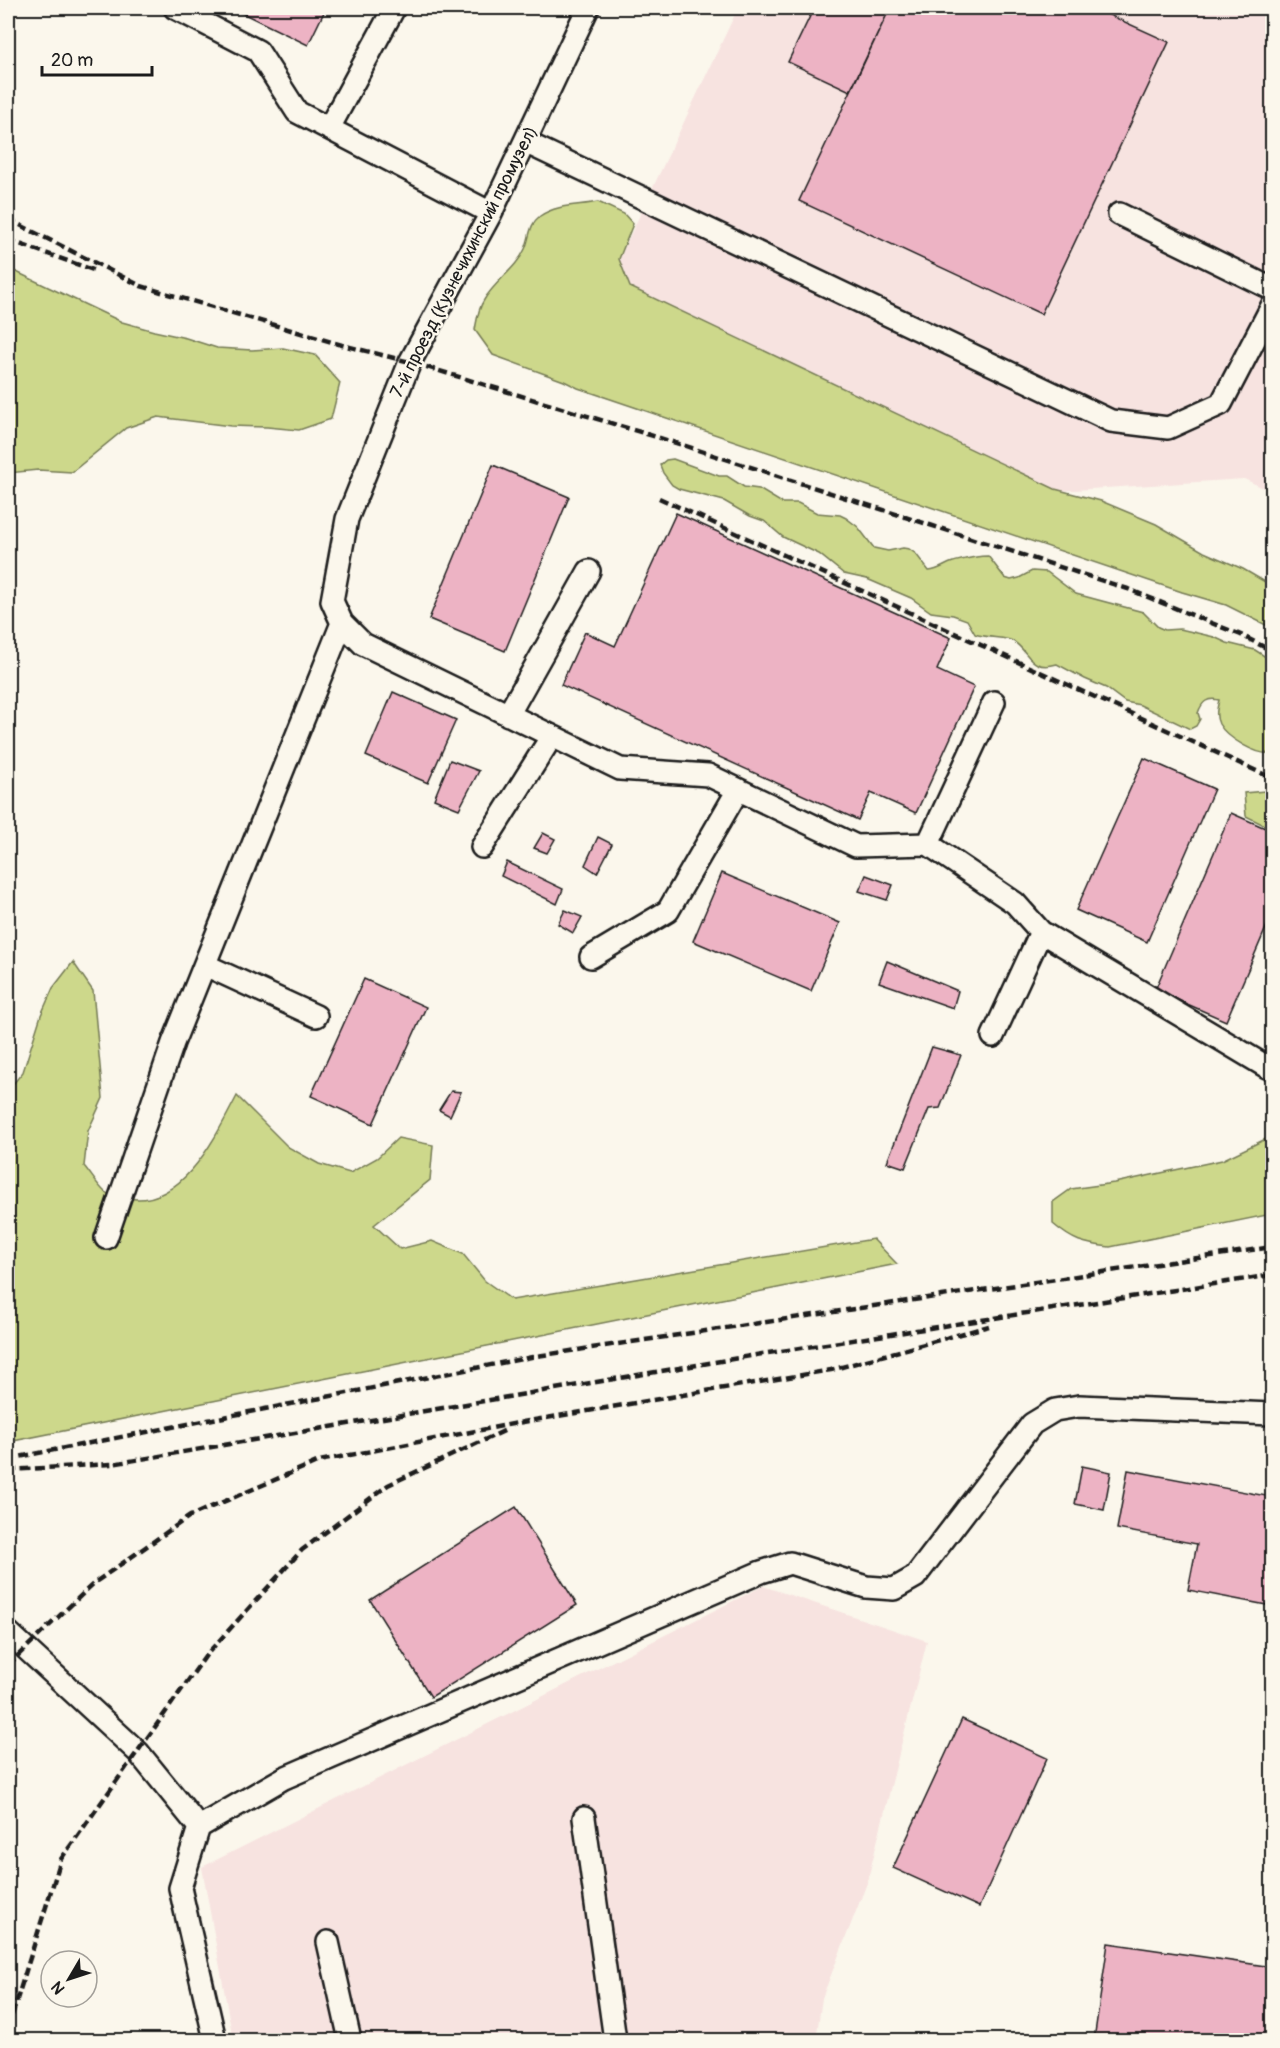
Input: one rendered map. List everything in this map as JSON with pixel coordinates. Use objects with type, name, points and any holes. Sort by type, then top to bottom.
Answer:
[{"type":"lane","points":[[175,8],[258,51],[297,112],[491,213]]},
{"type":"lane","points":[[329,128],[394,8]]},
{"type":"lane","name":"7-й проезд (Кузнечихинский промузел)","points":[[342,623],[332,601],[347,519],[410,362],[491,213],[588,8]]},
{"type":"lane","points":[[525,142],[1111,421],[1168,428],[1221,404],[1272,306]]},
{"type":"lane","points":[[1119,214],[1272,290]]},
{"type":"lane","points":[[508,715],[589,571]]},
{"type":"lane","points":[[106,1238],[173,1043],[342,623],[363,644],[620,769],[708,776],[856,846],[928,844],[1015,903],[1041,932],[1267,1067]]},
{"type":"lane","points":[[928,844],[994,702]]},
{"type":"lane","points":[[482,847],[552,736]]},
{"type":"lane","points":[[591,957],[668,911],[738,790]]},
{"type":"lane","points":[[993,1036],[1041,932]]},
{"type":"lane","points":[[205,965],[316,1016]]},
{"type":"lane","points":[[215,2040],[180,1888],[199,1827],[284,1778],[761,1572],[790,1563],[866,1587],[894,1589],[915,1577],[1032,1424],[1055,1410],[1078,1406],[1272,1414]]},
{"type":"lane","points":[[8,1632],[138,1752],[199,1827]]},
{"type":"lane","points":[[585,1818],[615,2040]]},
{"type":"lane","points":[[328,1942],[350,2040]]},
{"type":"shaded area","points":[[738,8],[1272,8],[1272,492],[1244,479],[1059,491],[630,287],[619,259]]},
{"type":"shaded area","points":[[763,1586],[927,1641],[867,1883],[822,1998],[816,2040],[233,2040],[202,1867]]},
{"type":"green space","points":[[598,202],[624,214],[633,224],[619,259],[630,287],[1055,489],[1101,501],[1156,524],[1204,552],[1243,569],[1272,586],[1272,628],[1226,605],[578,388],[493,355],[475,330],[479,311],[489,293],[521,256],[536,219],[554,209]]},
{"type":"green space","points":[[8,268],[122,322],[217,348],[252,350],[283,348],[315,355],[340,383],[331,419],[299,430],[231,426],[158,417],[126,428],[72,472],[38,470],[8,473]]},
{"type":"green space","points":[[673,459],[719,476],[727,476],[744,487],[759,489],[782,503],[798,503],[817,513],[840,515],[858,527],[874,548],[888,551],[909,549],[916,554],[929,571],[953,562],[988,556],[1005,578],[1011,580],[1019,578],[1032,571],[1047,572],[1076,594],[1143,612],[1158,627],[1165,630],[1180,629],[1255,650],[1272,661],[1272,753],[1251,749],[1235,740],[1223,729],[1217,718],[1219,700],[1211,699],[1203,703],[1198,713],[1200,719],[1196,726],[1190,729],[1140,705],[1125,702],[1106,688],[1057,664],[1048,666],[1036,663],[1013,641],[975,634],[967,620],[953,615],[931,612],[911,598],[867,579],[844,574],[819,554],[783,537],[764,521],[724,501],[672,485],[660,465],[666,460]]},
{"type":"green space","points":[[1265,791],[1272,794],[1272,829],[1246,816],[1244,793]]},
{"type":"green space","points":[[73,962],[93,991],[103,1098],[88,1131],[84,1166],[102,1189],[110,1194],[127,1198],[147,1198],[164,1192],[180,1181],[207,1149],[237,1096],[288,1147],[319,1164],[350,1173],[377,1158],[398,1138],[433,1145],[430,1180],[374,1225],[400,1249],[432,1241],[463,1254],[485,1281],[512,1300],[873,1239],[897,1264],[8,1442],[8,1090],[23,1072],[41,1015],[53,988]]},
{"type":"green space","points":[[1272,1136],[1272,1214],[1110,1247],[1079,1241],[1053,1224],[1053,1202],[1071,1189],[1114,1183],[1222,1160]]},
{"type":"building","points":[[232,8],[326,8],[308,45]]},
{"type":"building","points":[[814,8],[890,8],[850,91],[788,62]]},
{"type":"building","points":[[890,8],[1094,8],[1169,42],[1041,314],[799,201]]},
{"type":"building","points":[[493,465],[569,497],[505,651],[429,619]]},
{"type":"building","points":[[676,513],[951,638],[937,670],[974,687],[916,813],[871,793],[858,820],[561,685],[585,632],[615,646]]},
{"type":"building","points":[[393,692],[456,720],[428,783],[366,756]]},
{"type":"building","points":[[1144,758],[1214,789],[1147,942],[1076,910]]},
{"type":"building","points":[[450,760],[479,771],[459,809],[434,799]]},
{"type":"building","points":[[1231,813],[1272,831],[1272,914],[1226,1021],[1155,990]]},
{"type":"building","points":[[543,833],[555,839],[547,853],[534,848]]},
{"type":"building","points":[[598,837],[612,844],[597,873],[585,865]]},
{"type":"building","points":[[507,862],[563,889],[557,904],[501,876]]},
{"type":"building","points":[[722,873],[840,923],[811,991],[693,941]]},
{"type":"building","points":[[866,875],[893,885],[887,900],[859,891]]},
{"type":"building","points":[[565,910],[582,917],[573,933],[558,924]]},
{"type":"building","points":[[887,961],[958,991],[953,1008],[879,982]]},
{"type":"building","points":[[364,979],[426,1007],[373,1124],[311,1096]]},
{"type":"building","points":[[932,1047],[961,1055],[940,1108],[929,1109],[905,1168],[887,1162]]},
{"type":"building","points":[[451,1091],[461,1092],[450,1116],[439,1110]]},
{"type":"building","points":[[1082,1466],[1111,1472],[1104,1510],[1075,1504]]},
{"type":"building","points":[[1128,1470],[1272,1497],[1272,1606],[1188,1590],[1197,1544],[1117,1529]]},
{"type":"building","points":[[516,1507],[577,1605],[431,1697],[370,1600]]},
{"type":"building","points":[[962,1719],[1047,1758],[979,1907],[893,1868]]},
{"type":"building","points":[[1108,1943],[1272,1967],[1272,2040],[1094,2040]]},
{"type":"railway","points":[[8,219],[141,286],[342,345],[410,362],[673,442],[1128,589],[1241,635],[1272,651]]},
{"type":"railway","points":[[8,240],[93,270]]},
{"type":"railway","points":[[659,498],[1272,778]]},
{"type":"railway","points":[[8,1459],[537,1356],[1272,1247]]},
{"type":"railway","points":[[8,1470],[112,1464],[762,1354],[1272,1275]]},
{"type":"railway","points":[[8,1665],[94,1583],[190,1516],[319,1461],[523,1422],[831,1370],[989,1326]]},
{"type":"railway","points":[[8,2028],[61,1859],[207,1654],[302,1550],[388,1485],[506,1430]]}]
